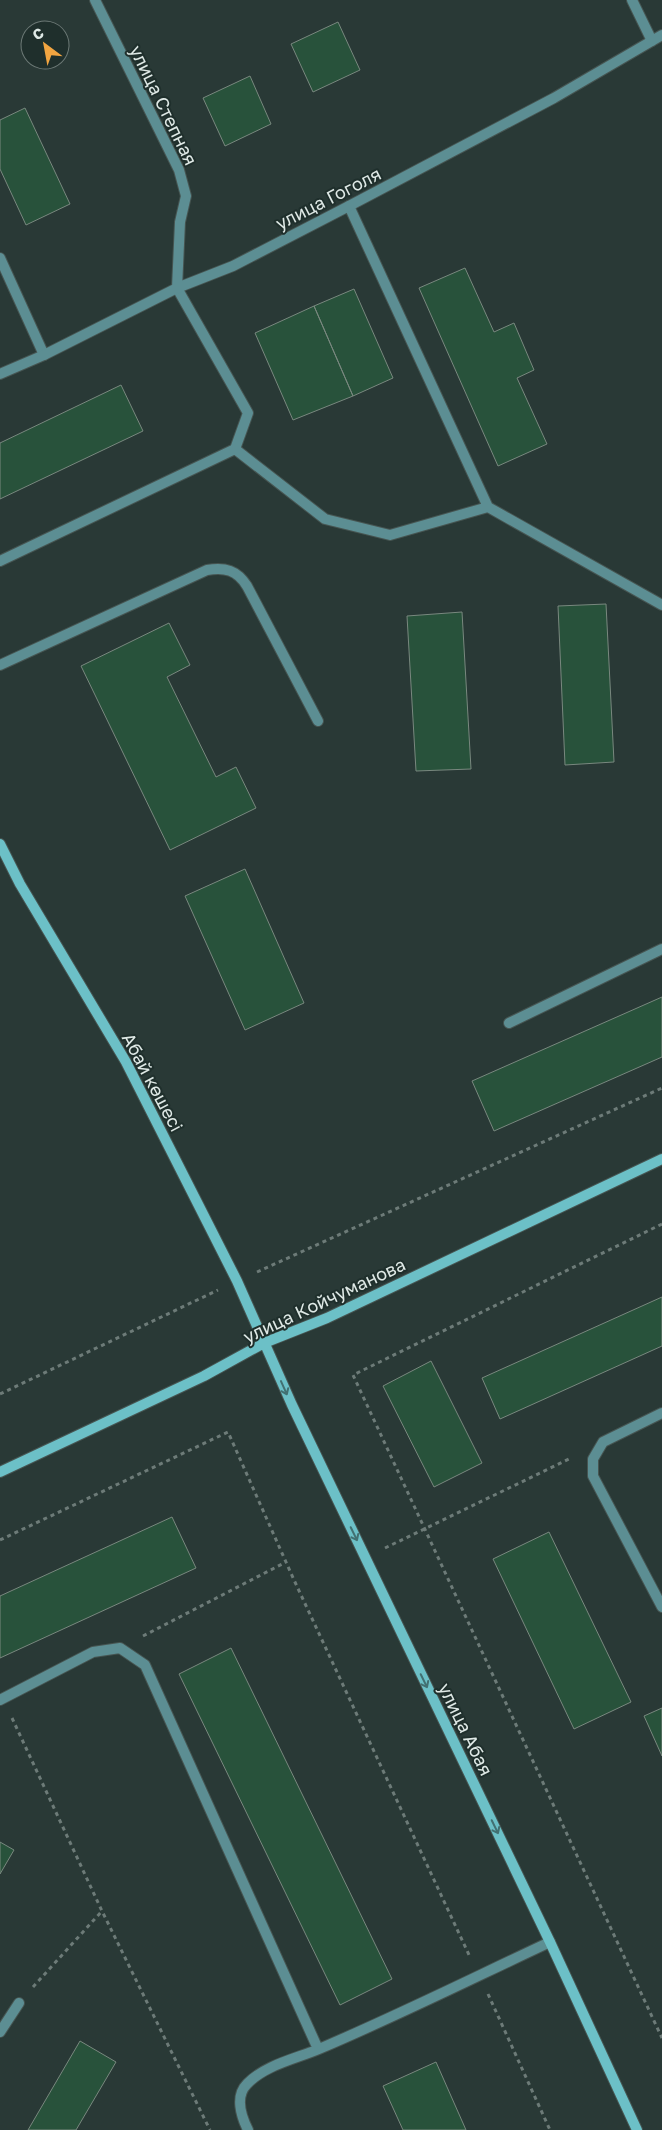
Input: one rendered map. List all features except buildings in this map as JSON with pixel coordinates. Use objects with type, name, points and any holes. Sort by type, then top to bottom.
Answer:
[{"type":"street","name":"улица Степная","points":[[95,0],[180,170],[186,196],[180,222],[177,288]]},
{"type":"street","points":[[632,0],[652,41]]},
{"type":"street","name":"улица Гоголя","points":[[0,374],[44,355],[177,288],[233,266],[554,98],[662,35]]},
{"type":"street","points":[[349,206],[488,507],[662,605]]},
{"type":"street","points":[[0,258],[44,355]]},
{"type":"street","points":[[0,562],[235,449],[248,413],[177,288]]},
{"type":"street","points":[[235,449],[325,519],[390,535],[488,507]]},
{"type":"street","points":[[0,665],[207,570],[218,568],[232,570],[241,576],[244,581],[318,721]]},
{"type":"street","name":"Абай көшесі","points":[[0,844],[20,884],[126,1062],[236,1281],[264,1343]]},
{"type":"street","points":[[509,1023],[662,949]]},
{"type":"street","name":"улица Койчуманова","points":[[0,1472],[204,1376],[264,1343],[326,1318],[662,1160]]},
{"type":"street","name":"улица Абая","points":[[264,1343],[550,1942],[637,2130]]},
{"type":"street","points":[[662,1413],[603,1442],[593,1459],[593,1476],[662,1607]]},
{"type":"street","points":[[1,1701],[93,1652],[120,1648],[146,1665],[318,2049]]},
{"type":"street","points":[[248,2130],[241,2116],[240,2099],[245,2085],[259,2074],[479,1976],[550,1942]]},
{"type":"street","points":[[0,2032],[19,2003]]},
{"type":"path","points":[[0,1394],[172,1314],[236,1281],[662,1088]]},
{"type":"path","points":[[662,1224],[353,1375],[662,2038]]},
{"type":"path","points":[[0,1540],[228,1432],[286,1562],[550,2130]]},
{"type":"path","points":[[365,1557],[425,1530],[603,1442]]},
{"type":"path","points":[[120,1648],[286,1562]]},
{"type":"path","points":[[1,1701],[210,2130]]},
{"type":"path","points":[[19,2003],[102,1911]]}]
